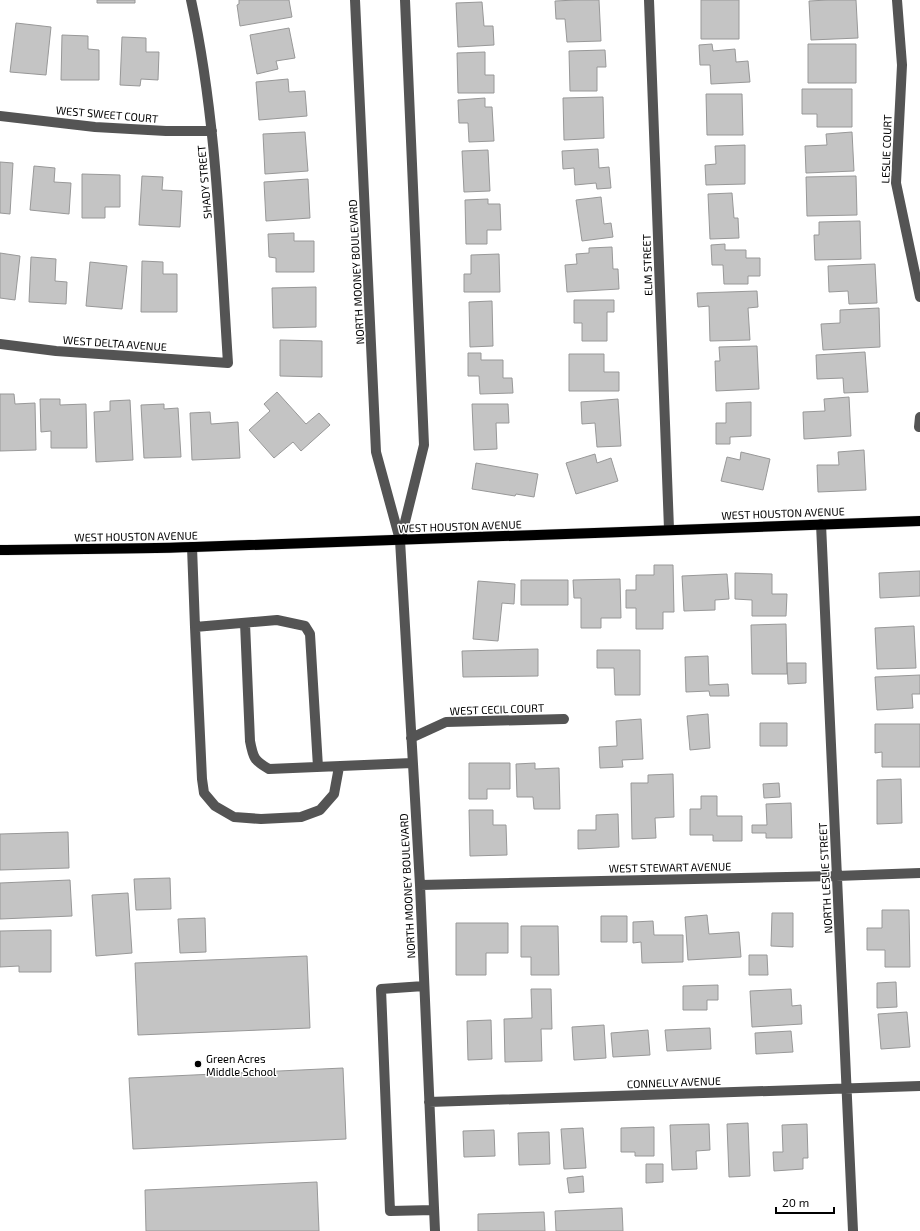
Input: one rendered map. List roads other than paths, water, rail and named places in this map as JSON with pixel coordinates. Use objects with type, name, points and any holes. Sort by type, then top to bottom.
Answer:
[{"type":"main road","name":"WEST HOUSTON AVENUE","points":[[0,550],[192,547],[920,521]]},
{"type":"street","name":"SHADY STREET","points":[[191,0],[212,130],[218,196],[228,363]]},
{"type":"street","name":"NORTH MOONEY BOULEVARD","points":[[355,0],[376,452],[400,540],[420,885],[435,1231]]},
{"type":"street","name":"NORTH MOONEY BOULEVARD","points":[[400,540],[424,445],[405,0]]},
{"type":"street","name":"ELM STREET","points":[[649,0],[669,529]]},
{"type":"street","name":"LESLIE COURT","points":[[897,0],[902,65],[896,183],[920,297]]},
{"type":"street","name":"WEST SWEET COURT","points":[[0,116],[95,127],[166,132],[212,130]]},
{"type":"street","name":"WEST DELTA AVENUE","points":[[0,344],[56,351],[228,363]]},
{"type":"street","points":[[920,418],[920,427]]},
{"type":"street","name":"NORTH LESLIE STREET","points":[[821,524],[853,1231]]},
{"type":"street","points":[[192,547],[202,779],[204,793],[214,806],[234,817],[261,819],[301,817],[320,810],[334,794],[339,767]]},
{"type":"street","points":[[195,627],[277,620],[305,626],[310,634],[318,767]]},
{"type":"street","points":[[245,623],[250,741],[252,754],[255,760],[269,769],[412,763]]},
{"type":"street","name":"WEST CECIL COURT","points":[[411,738],[446,722],[564,719]]},
{"type":"street","name":"WEST STEWART AVENUE","points":[[420,885],[920,873]]},
{"type":"street","points":[[424,986],[381,988],[390,1211],[434,1210]]},
{"type":"street","name":"CONNELLY AVENUE","points":[[429,1102],[920,1086]]},
{"type":"place","name":"Green Acres Middle School","points":[[198,1064]]}]
